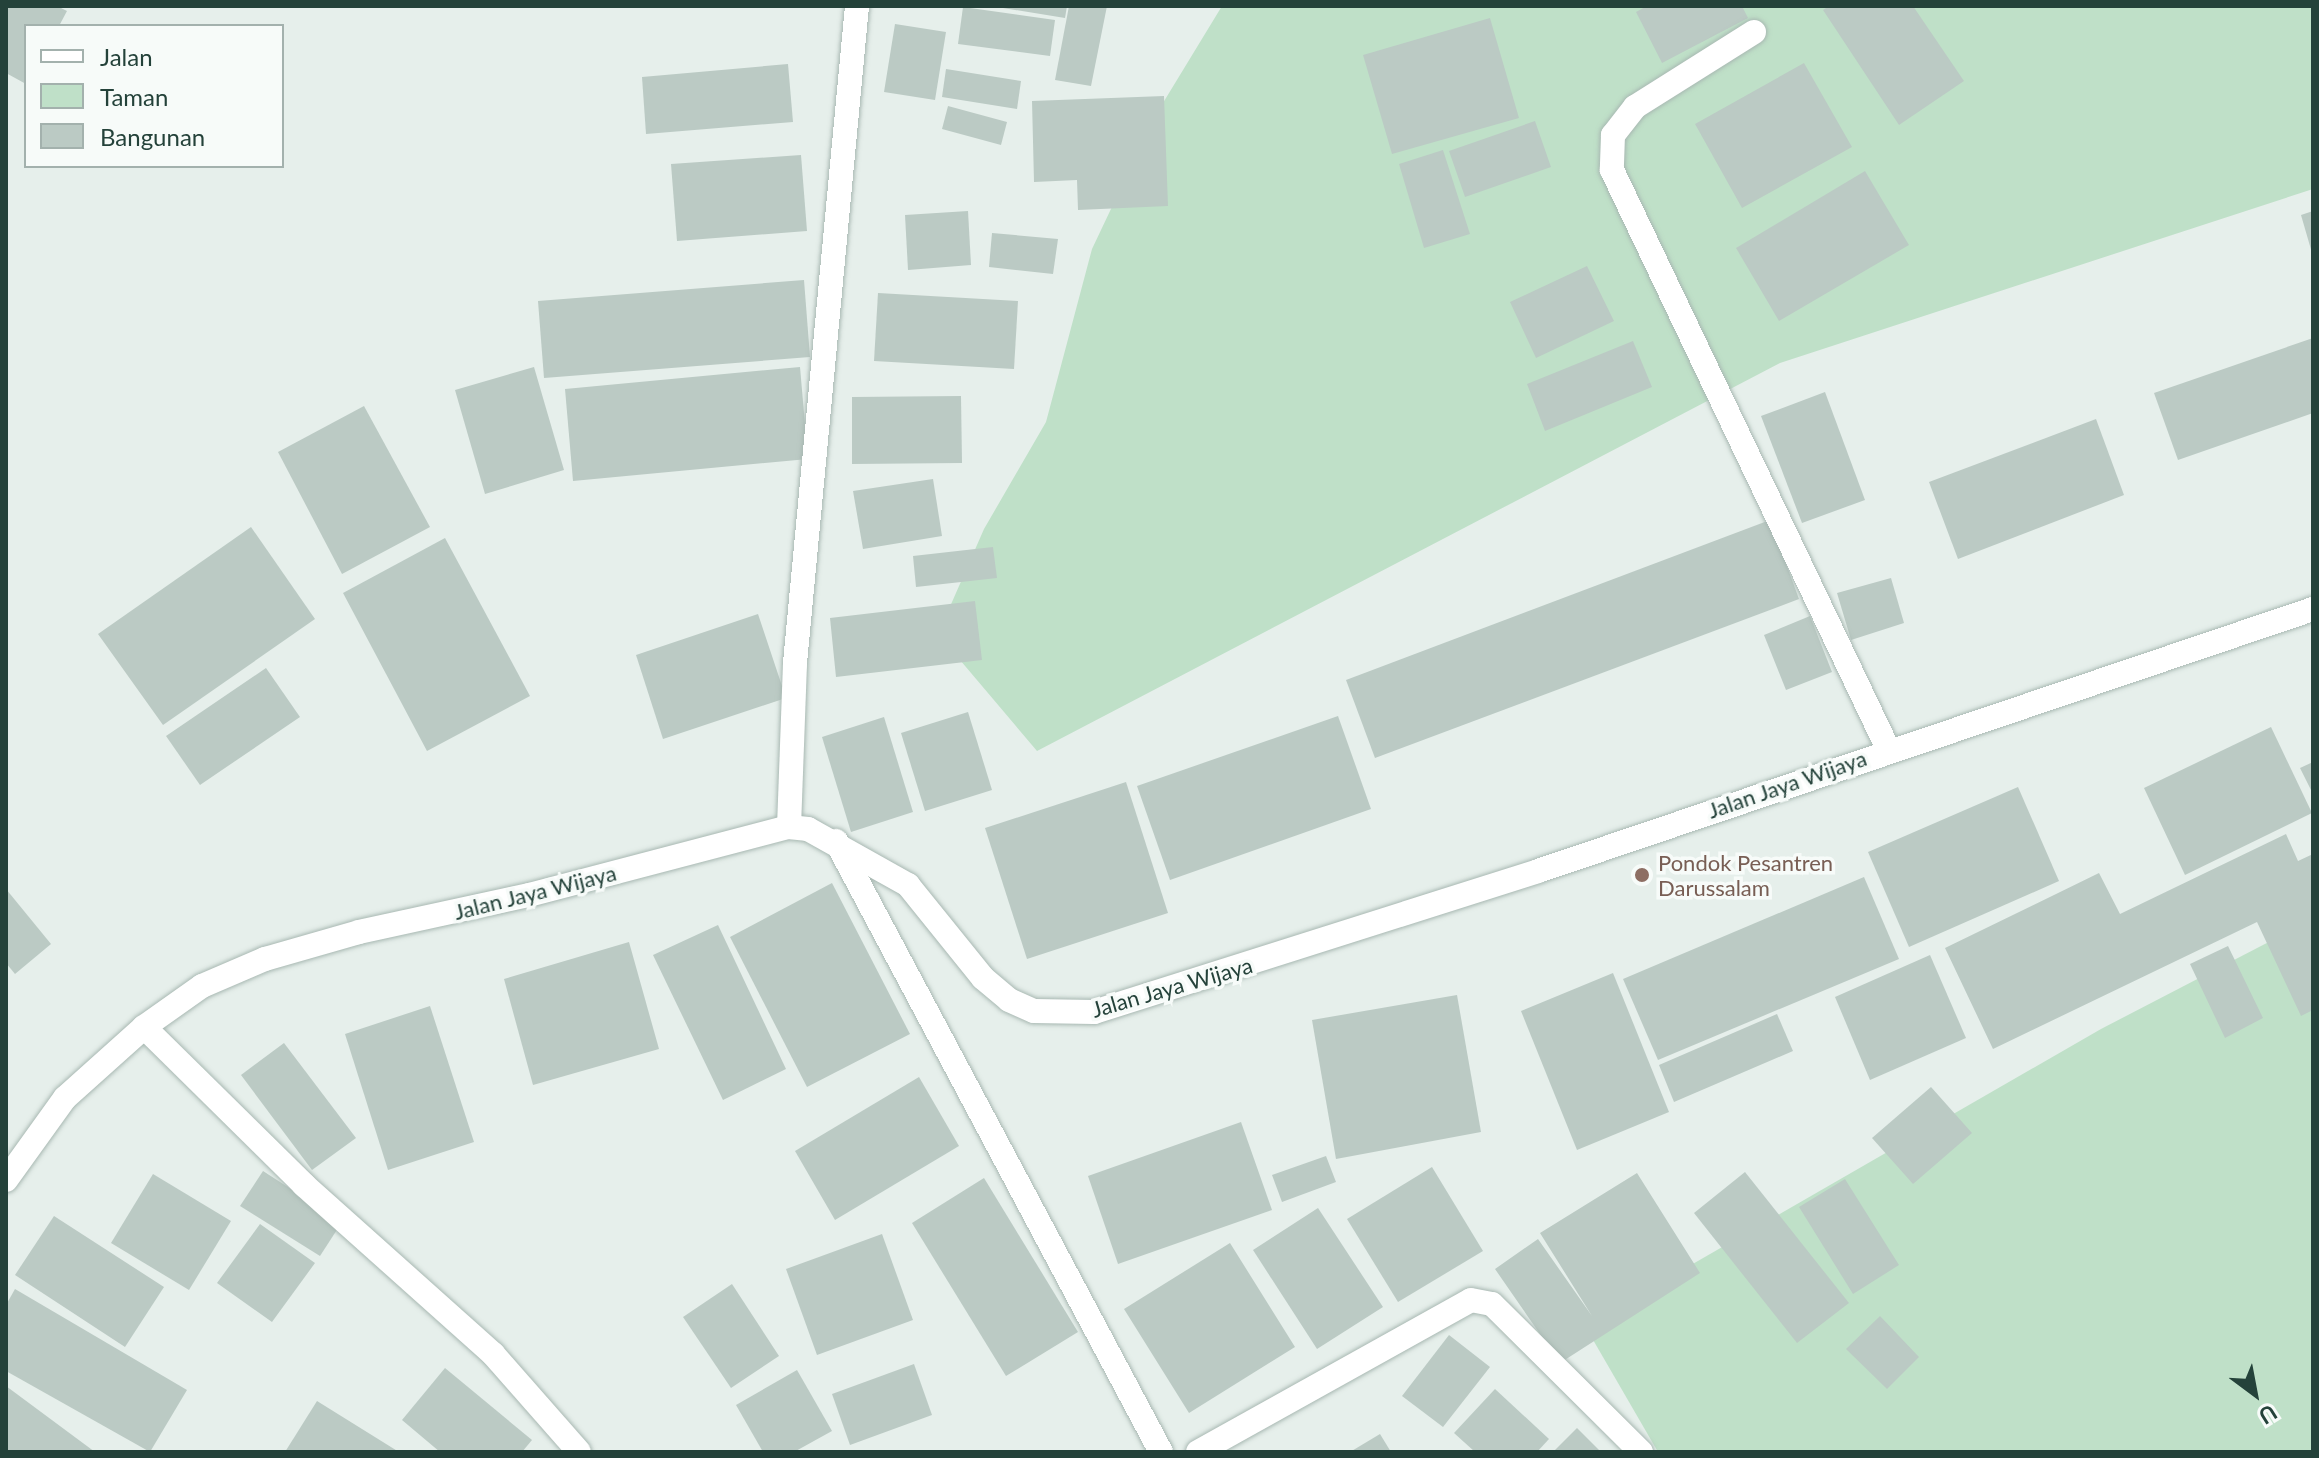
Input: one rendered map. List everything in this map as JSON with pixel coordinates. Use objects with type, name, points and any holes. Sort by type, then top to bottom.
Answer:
[{"type":"street","points":[[789,827],[797,647],[857,6]]},
{"type":"street","points":[[1754,32],[1635,107],[1613,135],[1612,170],[1888,749]]},
{"type":"street","name":"Jalan Jaya Wijaya","points":[[6,1180],[65,1098],[144,1027],[202,986],[265,959],[789,827],[836,841],[908,885],[983,978],[1009,1000],[1034,1011],[1094,1012],[1538,871],[1888,749],[2313,609]]},
{"type":"street","points":[[836,841],[1161,1452]]},
{"type":"street","points":[[144,1027],[304,1185],[493,1354],[579,1452]]},
{"type":"street","points":[[1198,1452],[1471,1300],[1492,1304],[1641,1452]]},
{"type":"green space","points":[[1222,6],[2313,6],[2313,189],[1780,363],[1037,751],[938,634],[984,529],[1046,422],[1092,249],[1155,116]]},
{"type":"green space","points":[[2313,919],[2313,1452],[1658,1452],[1585,1326],[2101,1029]]},
{"type":"building","points":[[6,6],[57,6],[67,11],[60,24],[24,24],[24,83],[6,73]]},
{"type":"building","points":[[991,6],[1067,6],[1065,18]]},
{"type":"building","points":[[1069,6],[1107,6],[1091,86],[1055,80]]},
{"type":"building","points":[[1647,6],[1742,6],[1748,18],[1662,63],[1636,12]]},
{"type":"building","points":[[1829,6],[1913,6],[1964,81],[1899,125],[1823,10]]},
{"type":"building","points":[[963,7],[1055,20],[1050,56],[958,44]]},
{"type":"building","points":[[1490,18],[1519,118],[1392,154],[1363,55]]},
{"type":"building","points":[[895,24],[946,32],[935,100],[884,92]]},
{"type":"building","points":[[1804,63],[1852,147],[1742,208],[1695,124]]},
{"type":"building","points":[[788,64],[793,122],[646,134],[642,77]]},
{"type":"building","points":[[946,69],[1021,81],[1017,109],[942,97]]},
{"type":"building","points":[[1164,96],[1168,206],[1078,210],[1077,180],[1034,182],[1032,101]]},
{"type":"building","points":[[948,106],[1007,122],[1001,145],[942,129]]},
{"type":"building","points":[[1535,121],[1551,167],[1465,197],[1449,151]]},
{"type":"building","points":[[1443,150],[1470,234],[1424,248],[1399,164]]},
{"type":"building","points":[[801,155],[807,231],[677,241],[671,164]]},
{"type":"building","points":[[1865,171],[1909,245],[1779,321],[1736,248]]},
{"type":"building","points":[[968,211],[971,265],[908,270],[905,215]]},
{"type":"building","points":[[2313,211],[2313,253],[2312,253],[2301,215]]},
{"type":"building","points":[[992,233],[1058,239],[1053,274],[989,267]]},
{"type":"building","points":[[1587,266],[1614,321],[1536,358],[1510,302]]},
{"type":"building","points":[[804,280],[810,357],[544,378],[538,301]]},
{"type":"building","points":[[878,293],[1018,301],[1014,369],[874,361]]},
{"type":"building","points":[[2313,338],[2313,413],[2178,460],[2154,393]]},
{"type":"building","points":[[1633,341],[1652,387],[1545,431],[1527,384]]},
{"type":"building","points":[[534,367],[564,470],[485,494],[455,390]]},
{"type":"building","points":[[800,367],[808,459],[573,481],[565,389]]},
{"type":"building","points":[[1825,392],[1865,500],[1802,523],[1761,416]]},
{"type":"building","points":[[961,396],[962,463],[852,464],[852,397]]},
{"type":"building","points":[[364,406],[430,527],[342,574],[278,452]]},
{"type":"building","points":[[2096,419],[2124,495],[1958,559],[1929,482]]},
{"type":"building","points":[[933,479],[942,536],[863,549],[853,491]]},
{"type":"building","points":[[1770,520],[1799,599],[1375,758],[1346,680]]},
{"type":"building","points":[[251,527],[315,619],[163,725],[98,634]]},
{"type":"building","points":[[445,538],[530,696],[427,751],[343,593]]},
{"type":"building","points":[[993,547],[997,578],[916,587],[913,556]]},
{"type":"building","points":[[1891,578],[1904,623],[1851,640],[1837,593]]},
{"type":"building","points":[[975,601],[982,660],[836,677],[830,618]]},
{"type":"building","points":[[758,614],[786,698],[663,739],[636,655]]},
{"type":"building","points":[[1810,616],[1832,672],[1786,690],[1764,635]]},
{"type":"building","points":[[266,668],[300,717],[200,785],[166,736]]},
{"type":"building","points":[[968,712],[992,790],[925,811],[901,733]]},
{"type":"building","points":[[1338,716],[1371,809],[1170,880],[1137,786]]},
{"type":"building","points":[[884,717],[913,812],[851,832],[822,737]]},
{"type":"building","points":[[2271,727],[2312,813],[2185,875],[2144,788]]},
{"type":"building","points":[[2313,762],[2313,794],[2300,768]]},
{"type":"building","points":[[1126,782],[1168,913],[1027,959],[985,828]]},
{"type":"building","points":[[2018,787],[2059,881],[1909,947],[1868,852]]},
{"type":"building","points":[[2286,834],[2298,861],[2313,854],[2313,1010],[2301,1016],[2257,922],[1993,1049],[1945,948],[2099,873],[2120,914]]},
{"type":"building","points":[[1864,877],[1899,959],[1658,1060],[1623,979]]},
{"type":"building","points":[[832,883],[910,1034],[807,1087],[730,937]]},
{"type":"building","points":[[6,889],[51,944],[15,974],[6,963]]},
{"type":"building","points":[[718,925],[786,1069],[723,1100],[653,955]]},
{"type":"building","points":[[629,942],[659,1049],[533,1085],[504,979]]},
{"type":"building","points":[[2228,946],[2263,1018],[2225,1038],[2190,964]]},
{"type":"building","points":[[1930,955],[1966,1038],[1870,1080],[1835,997]]},
{"type":"building","points":[[1613,973],[1669,1112],[1577,1150],[1521,1011]]},
{"type":"building","points":[[1457,995],[1481,1132],[1336,1159],[1312,1020]]},
{"type":"building","points":[[430,1006],[474,1142],[388,1170],[345,1034]]},
{"type":"building","points":[[1777,1014],[1793,1051],[1674,1102],[1659,1065]]},
{"type":"building","points":[[284,1043],[356,1138],[312,1170],[241,1075]]},
{"type":"building","points":[[919,1077],[959,1146],[835,1220],[795,1151]]},
{"type":"building","points":[[1931,1087],[1972,1133],[1913,1184],[1872,1138]]},
{"type":"building","points":[[1241,1122],[1272,1210],[1118,1264],[1088,1176]]},
{"type":"building","points":[[1326,1156],[1336,1182],[1282,1202],[1272,1175]]},
{"type":"building","points":[[1432,1167],[1483,1251],[1398,1302],[1347,1219]]},
{"type":"building","points":[[263,1171],[342,1222],[320,1256],[240,1206]]},
{"type":"building","points":[[1745,1172],[1849,1303],[1797,1343],[1694,1213]]},
{"type":"building","points":[[1637,1173],[1700,1273],[1560,1363],[1495,1269],[1538,1239],[1592,1316],[1540,1233]]},
{"type":"building","points":[[153,1174],[231,1221],[189,1290],[111,1243]]},
{"type":"building","points":[[984,1178],[1078,1332],[1006,1376],[912,1223]]},
{"type":"building","points":[[1845,1179],[1899,1265],[1853,1294],[1799,1207]]},
{"type":"building","points":[[1318,1208],[1383,1307],[1317,1349],[1253,1250]]},
{"type":"building","points":[[54,1216],[164,1287],[125,1347],[15,1275]]},
{"type":"building","points":[[260,1224],[315,1263],[272,1322],[217,1283]]},
{"type":"building","points":[[882,1234],[913,1320],[817,1355],[786,1269]]},
{"type":"building","points":[[1230,1243],[1295,1347],[1189,1413],[1124,1309]]},
{"type":"building","points":[[732,1284],[779,1356],[731,1388],[683,1317]]},
{"type":"building","points":[[15,1289],[187,1390],[150,1452],[6,1371],[6,1305]]},
{"type":"building","points":[[1880,1316],[1919,1357],[1887,1389],[1846,1349]]},
{"type":"building","points":[[1449,1335],[1490,1367],[1443,1427],[1402,1396]]},
{"type":"building","points":[[914,1364],[932,1415],[850,1445],[832,1394]]},
{"type":"building","points":[[445,1368],[532,1440],[522,1452],[440,1452],[402,1420]]},
{"type":"building","points":[[797,1370],[832,1431],[794,1452],[763,1452],[736,1405]]},
{"type":"building","points":[[6,1386],[95,1452],[6,1452]]},
{"type":"building","points":[[1495,1389],[1549,1439],[1537,1452],[1475,1452],[1454,1433]]},
{"type":"building","points":[[317,1401],[399,1452],[285,1452]]},
{"type":"building","points":[[1577,1428],[1601,1452],[1553,1452]]},
{"type":"building","points":[[1380,1434],[1391,1452],[1350,1452]]},
{"type":"place","name":"Pondok Pesantren Darussalam","points":[[1642,875]]}]
